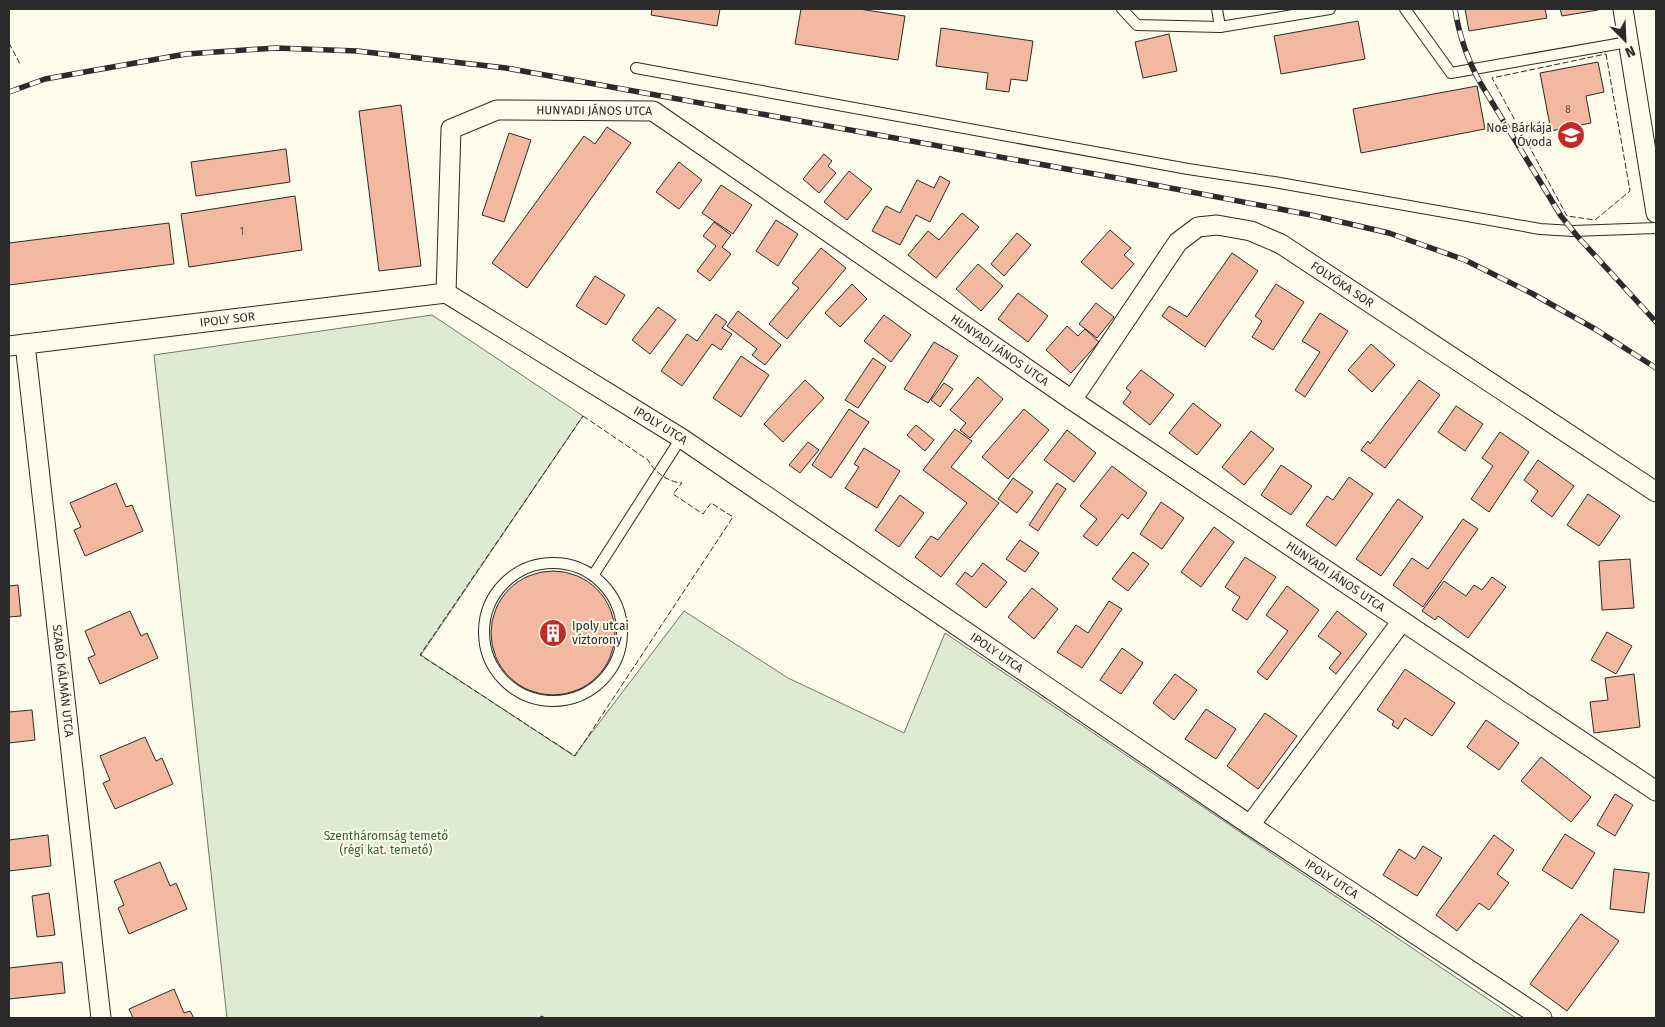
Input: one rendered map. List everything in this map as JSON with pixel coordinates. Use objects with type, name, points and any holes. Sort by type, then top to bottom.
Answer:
[{"type":"street","points":[[1623,9],[1656,213]]},
{"type":"street","name":"HUNYADI JÁNOS UTCA","points":[[446,293],[451,129],[497,110],[653,112],[1072,400],[1656,792]]},
{"type":"street","name":"FOLYÓKA SOR","points":[[1072,400],[1178,242],[1198,227],[1217,225],[1251,230],[1281,244],[1656,492]]},
{"type":"street","name":"IPOLY SOR","points":[[17,345],[446,293]]},
{"type":"street","name":"IPOLY UTCA","points":[[446,293],[681,438],[1250,825],[1542,1018]]},
{"type":"street","name":"SZABÓ KÁLMÁN UTCA","points":[[17,345],[101,1018]]},
{"type":"street","points":[[1250,825],[1402,621]]},
{"type":"lane","points":[[1122,9],[1136,25],[1220,27],[1330,9]]},
{"type":"lane","points":[[1217,9],[1220,27]]},
{"type":"lane","points":[[1405,9],[1451,73],[1628,42]]},
{"type":"lane","points":[[636,68],[1188,169],[1274,182],[1540,229],[1573,231],[1656,228]]},
{"type":"lane","points":[[594,574],[681,438]]},
{"type":"lane","points":[[561,563],[594,574],[607,587],[619,611],[622,637],[616,663],[599,684],[576,698],[550,702],[536,700],[512,688],[494,670],[485,646],[485,619],[494,595],[512,576],[535,565],[561,563]]},
{"type":"green space","name":"Szentháromság temető (régi kat. temető)","points":[[432,315],[583,416],[421,655],[574,756],[684,611],[788,678],[904,733],[945,633],[1516,1018],[227,1018],[154,355]]},
{"type":"building","points":[[652,9],[720,9],[717,26],[651,15]]},
{"type":"building","points":[[801,9],[859,9],[905,16],[898,60],[795,44]]},
{"type":"building","points":[[1465,9],[1545,9],[1547,18],[1469,31]]},
{"type":"building","points":[[1560,9],[1598,9],[1598,10],[1562,16]]},
{"type":"building","points":[[1358,21],[1365,59],[1281,74],[1274,36]]},
{"type":"building","points":[[941,28],[1033,41],[1027,81],[1011,79],[1009,92],[986,89],[988,73],[936,66]]},
{"type":"building","points":[[1169,34],[1177,71],[1143,78],[1135,42]]},
{"type":"building","points":[[1598,62],[1604,92],[1586,96],[1591,123],[1551,131],[1540,73]]},
{"type":"building","points":[[1477,86],[1485,129],[1361,153],[1353,109]]},
{"type":"building","points":[[401,105],[421,266],[379,271],[359,111]]},
{"type":"building","points":[[607,127],[631,143],[527,288],[492,263],[584,136],[595,144]]},
{"type":"building","points":[[509,133],[531,140],[504,222],[482,215]]},
{"type":"building","points":[[286,149],[290,182],[196,196],[191,162]]},
{"type":"building","points":[[824,154],[832,161],[828,166],[836,173],[819,193],[803,179]]},
{"type":"building","points":[[679,162],[702,180],[679,209],[656,192]]},
{"type":"building","points":[[849,171],[872,189],[847,220],[824,202]]},
{"type":"building","points":[[940,176],[950,182],[930,222],[916,215],[900,245],[872,231],[886,206],[900,213],[917,180],[934,188]]},
{"type":"building","points":[[721,185],[752,205],[733,234],[702,213]]},
{"type":"building","points":[[295,196],[302,250],[189,267],[181,214]]},
{"type":"building","points":[[962,213],[979,227],[936,278],[908,255],[928,231],[939,240]]},
{"type":"building","points":[[776,220],[798,234],[778,266],[756,251]]},
{"type":"building","points":[[714,222],[731,235],[722,247],[731,254],[710,281],[697,271],[716,246],[703,236]]},
{"type":"building","points":[[169,223],[174,264],[9,285],[9,243]]},
{"type":"building","points":[[1110,230],[1131,248],[1124,255],[1134,264],[1112,289],[1081,262]]},
{"type":"building","points":[[1017,233],[1031,245],[1004,276],[991,264]]},
{"type":"building","points":[[821,248],[846,268],[787,339],[769,324],[799,288],[792,283]]},
{"type":"building","points":[[1232,253],[1258,271],[1205,347],[1162,316],[1169,306],[1187,317]]},
{"type":"building","points":[[978,264],[1003,286],[981,311],[956,289]]},
{"type":"building","points":[[595,276],[625,295],[606,325],[576,306]]},
{"type":"building","points":[[852,284],[867,299],[840,327],[825,313]]},
{"type":"building","points":[[1276,284],[1304,302],[1273,350],[1252,337],[1262,321],[1255,316]]},
{"type":"building","points":[[1018,293],[1048,316],[1028,342],[998,319]]},
{"type":"building","points":[[1096,303],[1114,317],[1097,338],[1079,324]]},
{"type":"building","points":[[658,307],[676,320],[650,354],[632,340]]},
{"type":"building","points":[[738,311],[781,345],[765,365],[752,355],[757,349],[727,326]]},
{"type":"building","points":[[1320,313],[1348,331],[1305,397],[1295,390],[1320,352],[1302,341]]},
{"type":"building","points":[[716,314],[727,322],[722,328],[732,334],[721,350],[712,344],[682,386],[661,371],[687,334],[697,341]]},
{"type":"building","points":[[884,315],[911,335],[891,362],[864,341]]},
{"type":"building","points":[[1067,326],[1078,336],[1085,329],[1099,342],[1071,373],[1046,350]]},
{"type":"building","points":[[934,342],[958,356],[928,403],[904,389]]},
{"type":"building","points":[[1371,344],[1395,365],[1372,392],[1348,370]]},
{"type":"building","points":[[741,356],[769,375],[741,417],[713,398]]},
{"type":"building","points":[[873,358],[886,367],[858,408],[845,400]]},
{"type":"building","points":[[1141,370],[1174,395],[1150,425],[1123,403],[1131,392],[1126,388]]},
{"type":"building","points":[[978,377],[1003,399],[970,438],[960,430],[966,423],[950,410]]},
{"type":"building","points":[[805,380],[824,398],[783,442],[764,424]]},
{"type":"building","points":[[1419,380],[1440,395],[1385,468],[1361,450],[1368,441],[1370,444]]},
{"type":"building","points":[[944,383],[953,389],[940,407],[931,400]]},
{"type":"building","points":[[1193,403],[1221,425],[1197,455],[1169,433]]},
{"type":"building","points":[[1456,406],[1483,424],[1465,451],[1438,432]]},
{"type":"building","points":[[849,409],[869,422],[831,478],[812,465]]},
{"type":"building","points":[[1024,409],[1049,430],[1008,479],[982,457]]},
{"type":"building","points":[[916,425],[934,440],[925,451],[907,435]]},
{"type":"building","points":[[955,429],[972,441],[951,467],[999,503],[941,577],[915,557],[931,536],[938,540],[967,503],[923,470]]},
{"type":"building","points":[[1067,430],[1096,453],[1074,482],[1044,460]]},
{"type":"building","points":[[1251,431],[1274,449],[1244,485],[1222,467]]},
{"type":"building","points":[[1500,432],[1529,452],[1489,512],[1471,499],[1493,466],[1482,458]]},
{"type":"building","points":[[808,442],[819,450],[800,473],[789,465]]},
{"type":"building","points":[[864,448],[900,471],[877,508],[845,488],[859,467],[854,464]]},
{"type":"building","points":[[1538,460],[1574,486],[1552,517],[1531,501],[1538,491],[1524,480]]},
{"type":"building","points":[[1281,465],[1312,486],[1291,515],[1261,495]]},
{"type":"building","points":[[1112,466],[1147,493],[1128,519],[1122,514],[1097,546],[1083,536],[1097,519],[1080,506]]},
{"type":"building","points":[[1349,477],[1373,494],[1336,546],[1306,525],[1327,496],[1333,500]]},
{"type":"building","points":[[1013,478],[1033,492],[1017,513],[998,499]]},
{"type":"building","points":[[116,483],[126,507],[132,505],[143,531],[85,556],[74,530],[81,527],[70,503]]},
{"type":"building","points":[[1057,483],[1066,489],[1038,531],[1029,525]]},
{"type":"building","points":[[1588,494],[1620,516],[1599,546],[1567,525]]},
{"type":"building","points":[[900,495],[924,513],[899,547],[875,530]]},
{"type":"building","points":[[1398,499],[1423,517],[1381,576],[1356,559]]},
{"type":"building","points":[[1161,502],[1184,518],[1162,549],[1140,534]]},
{"type":"building","points":[[1463,519],[1478,529],[1423,607],[1393,585],[1412,558],[1428,569]]},
{"type":"building","points":[[1214,527],[1234,542],[1201,587],[1181,572]]},
{"type":"building","points":[[1020,540],[1039,553],[1025,572],[1006,559]]},
{"type":"building","points":[[1133,552],[1149,564],[1128,591],[1112,579]]},
{"type":"building","points":[[1245,557],[1276,577],[1247,620],[1232,610],[1240,597],[1225,587]]},
{"type":"building","points":[[1630,559],[1634,608],[1602,610],[1599,561]]},
{"type":"building","points":[[983,563],[1007,582],[986,608],[956,584],[965,572],[972,577]]},
{"type":"building","name":"Ipoly utcai víztorony","points":[[553,571],[577,576],[597,589],[610,609],[615,633],[610,657],[597,677],[577,690],[553,695],[529,690],[509,677],[496,657],[491,633],[496,609],[509,589],[529,576]]},
{"type":"building","points":[[1492,577],[1506,587],[1468,638],[1438,616],[1435,620],[1422,611],[1444,581],[1466,596],[1474,585],[1482,590]]},
{"type":"building","points":[[18,585],[21,616],[9,617],[9,586]]},
{"type":"building","points":[[1287,586],[1319,610],[1267,680],[1257,672],[1288,631],[1266,615]]},
{"type":"building","points":[[1032,588],[1058,609],[1034,639],[1008,617]]},
{"type":"building","points":[[1109,601],[1122,609],[1082,668],[1057,652],[1076,625],[1088,633]]},
{"type":"building","points":[[130,611],[141,636],[147,633],[158,658],[100,684],[88,658],[95,655],[85,631]]},
{"type":"building","points":[[1337,611],[1367,634],[1336,674],[1329,668],[1341,653],[1318,636]]},
{"type":"building","points":[[1607,632],[1632,646],[1616,674],[1591,660]]},
{"type":"building","points":[[1122,648],[1143,663],[1121,694],[1100,680]]},
{"type":"building","points":[[1405,669],[1455,703],[1432,736],[1405,718],[1398,729],[1392,725],[1394,721],[1377,710]]},
{"type":"building","points":[[1175,674],[1197,690],[1174,720],[1153,703]]},
{"type":"building","points":[[1634,674],[1640,727],[1594,733],[1590,702],[1608,700],[1605,678]]},
{"type":"building","points":[[1206,709],[1236,729],[1216,759],[1185,739]]},
{"type":"building","points":[[32,710],[35,740],[9,743],[9,712]]},
{"type":"building","points":[[1265,713],[1297,736],[1258,789],[1227,766]]},
{"type":"building","points":[[1486,720],[1519,743],[1499,770],[1467,747]]},
{"type":"building","points":[[145,737],[156,761],[162,758],[173,784],[115,809],[103,783],[110,780],[100,756]]},
{"type":"building","points":[[1541,757],[1591,797],[1571,822],[1521,781]]},
{"type":"building","points":[[1615,794],[1633,805],[1615,836],[1597,825]]},
{"type":"building","points":[[1565,834],[1595,853],[1572,889],[1542,870]]},
{"type":"building","points":[[48,835],[51,866],[9,871],[9,840]]},
{"type":"building","points":[[1494,835],[1514,850],[1497,874],[1509,883],[1489,910],[1479,903],[1457,931],[1436,915]]},
{"type":"building","points":[[1423,846],[1442,858],[1417,896],[1383,875],[1399,849],[1415,859]]},
{"type":"building","points":[[160,862],[170,886],[176,883],[187,909],[129,934],[118,908],[124,905],[114,881]]},
{"type":"building","points":[[1614,869],[1649,873],[1644,913],[1610,909]]},
{"type":"building","points":[[49,893],[55,935],[37,937],[32,896]]},
{"type":"building","points":[[1581,914],[1619,941],[1567,1011],[1530,984]]},
{"type":"building","points":[[62,962],[65,993],[9,999],[9,968]]},
{"type":"building","points":[[174,989],[184,1013],[190,1011],[194,1018],[133,1018],[129,1009]]},
{"type":"railway","points":[[1455,9],[1468,57],[1476,75],[1561,216],[1656,322]]},
{"type":"railway","points":[[9,92],[45,79],[186,54],[276,48],[357,51],[506,68],[1139,182],[1311,215],[1389,233],[1465,260],[1533,294],[1595,329],[1656,368]]},
{"type":"fence","points":[[9,43],[20,64]]},
{"type":"fence","points":[[1606,54],[1630,191],[1595,220],[1567,216],[1492,78],[1606,54]]},
{"type":"fence","points":[[583,416],[648,460],[662,476],[682,483],[673,494],[703,514],[711,503],[733,517],[575,756],[420,655],[583,416]]},
{"type":"fence","points":[[540,1018],[541,1016],[546,1018]]},
{"type":"place","name":"Noé Bárkája Óvoda","points":[[1571,135]]},
{"type":"place","name":"Ipoly utcai víztorony","points":[[553,633]]}]
